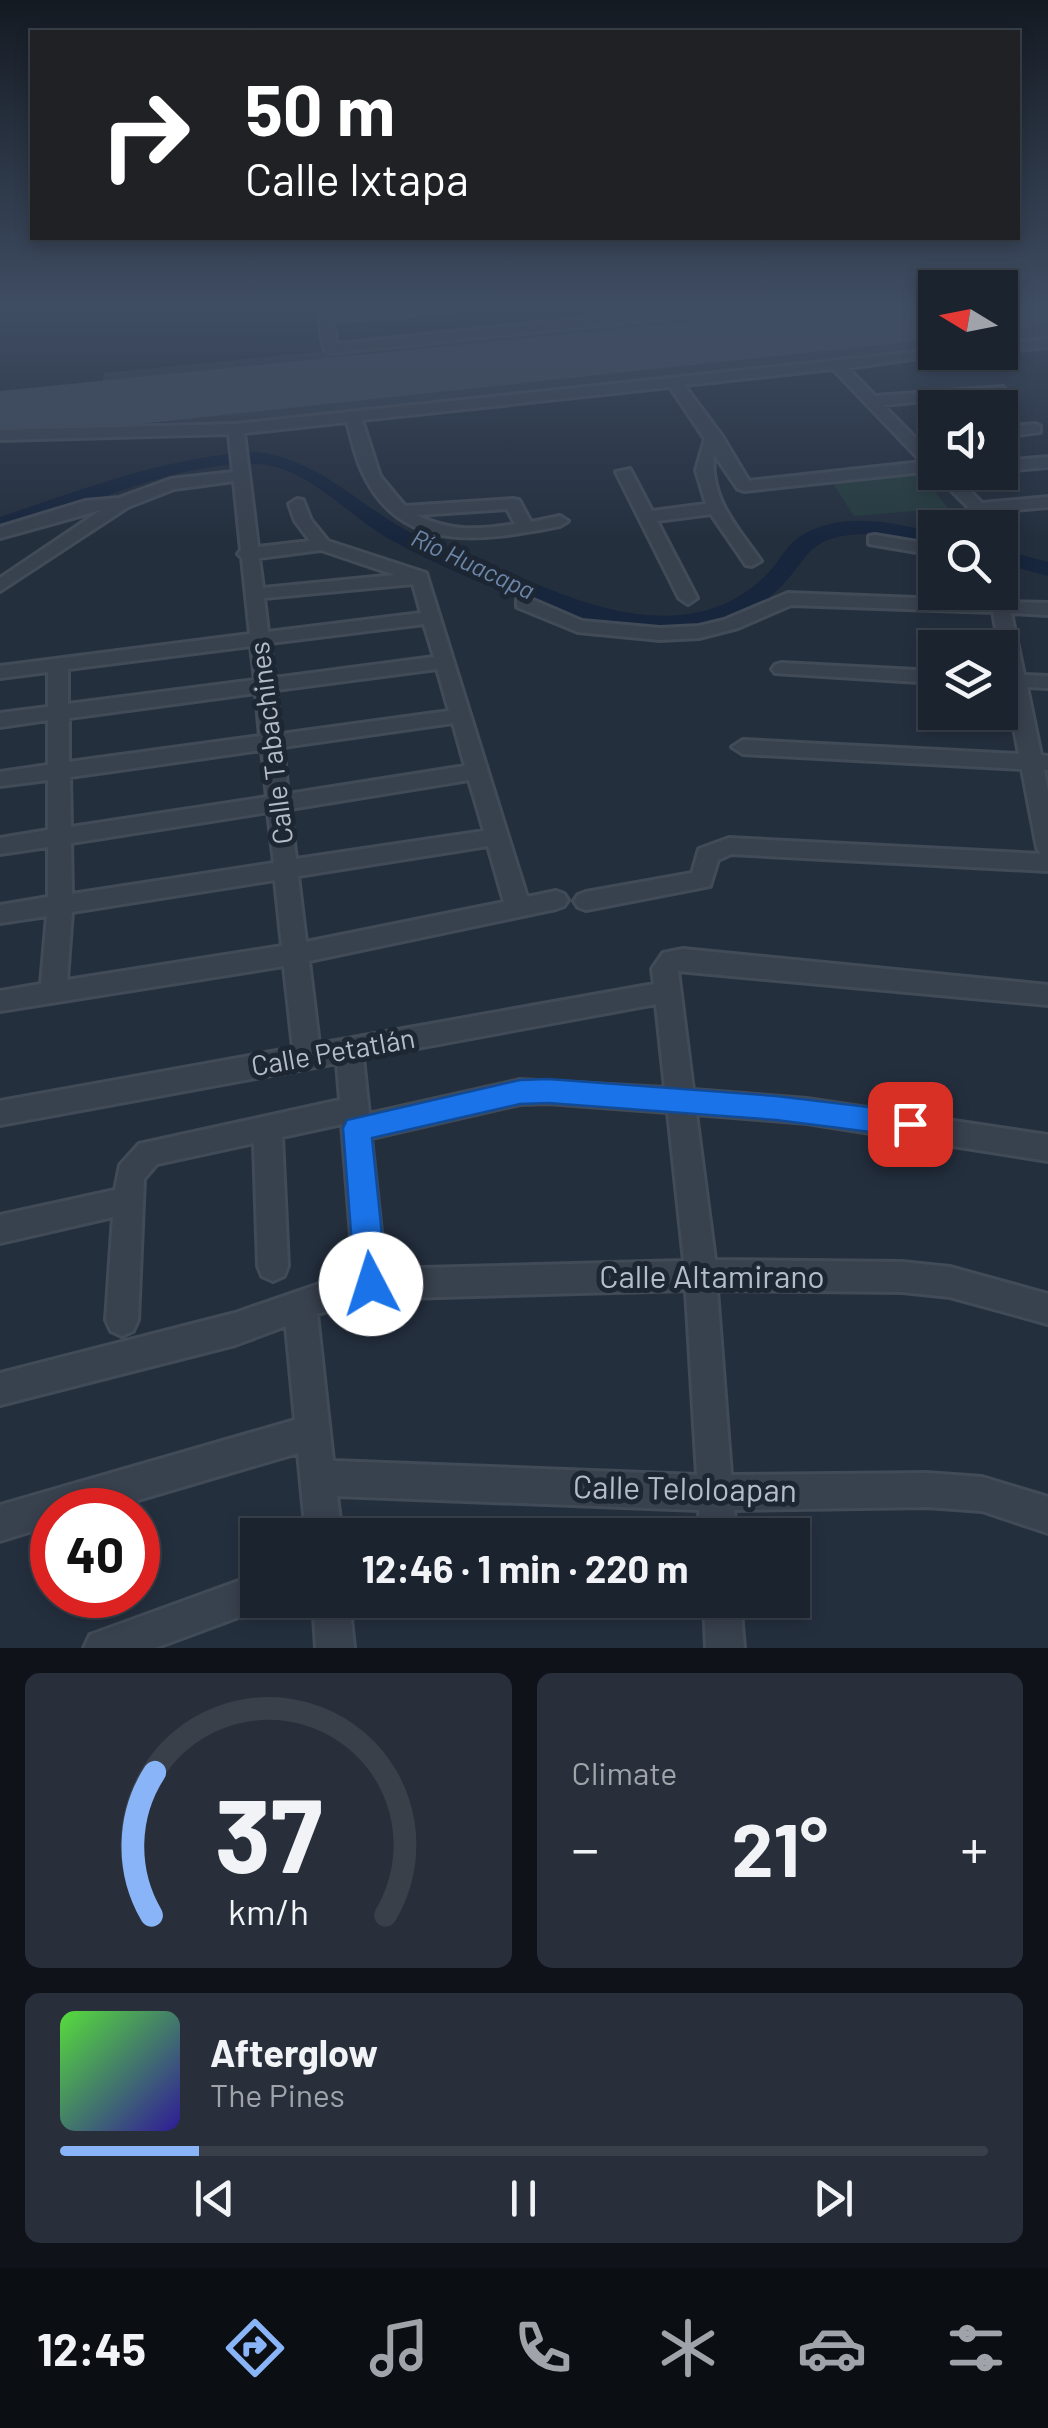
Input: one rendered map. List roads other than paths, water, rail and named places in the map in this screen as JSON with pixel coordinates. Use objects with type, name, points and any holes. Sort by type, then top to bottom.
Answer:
[{"type":"street","points":[[0,435],[236,436],[353,416],[656,385]]},
{"type":"street","points":[[676,385],[744,486],[918,468]]},
{"type":"street","points":[[857,385],[918,447]]},
{"type":"street","points":[[874,401],[918,397]]},
{"type":"street","points":[[353,416],[374,482],[412,522],[455,536],[560,521]]},
{"type":"street","points":[[1018,430],[1035,429]]},
{"type":"street","name":"Calle Tabachines","points":[[236,436],[307,1056]]},
{"type":"street","points":[[714,436],[704,456],[704,482],[752,561]]},
{"type":"street","points":[[912,440],[918,439]]},
{"type":"street","points":[[1018,464],[1048,462]]},
{"type":"street","points":[[624,472],[688,598]]},
{"type":"street","points":[[0,586],[122,503],[171,484],[240,474]]},
{"type":"street","points":[[704,482],[740,479]]},
{"type":"street","points":[[960,490],[978,508],[1048,502]]},
{"type":"street","points":[[0,533],[86,506],[122,503]]},
{"type":"street","points":[[297,504],[304,522],[322,544]]},
{"type":"street","points":[[402,511],[514,504],[525,527]]},
{"type":"street","points":[[646,517],[718,508]]},
{"type":"street","points":[[874,540],[918,547]]},
{"type":"street","points":[[247,554],[322,544],[420,577]]},
{"type":"street","points":[[254,594],[420,577]]},
{"type":"street","points":[[420,577],[518,908]]},
{"type":"street","points":[[524,604],[578,626],[660,634],[699,632],[731,624],[788,599],[918,599]]},
{"type":"street","points":[[1018,603],[1048,609]]},
{"type":"street","points":[[0,672],[432,617]]},
{"type":"street","points":[[0,720],[443,662]]},
{"type":"street","points":[[53,993],[60,905],[58,665]]},
{"type":"street","points":[[782,669],[918,675]]},
{"type":"street","points":[[1018,681],[1048,682]]},
{"type":"street","points":[[1018,709],[1040,762],[1048,848]]},
{"type":"street","points":[[0,779],[459,716]]},
{"type":"street","points":[[742,747],[1040,762]]},
{"type":"street","points":[[0,846],[476,772]]},
{"type":"street","points":[[0,914],[496,838]]},
{"type":"street","points":[[586,901],[702,880],[707,855],[730,846],[1048,863]]},
{"type":"street","points":[[0,1001],[296,954],[556,900]]},
{"type":"street","points":[[717,1518],[701,1276],[665,969],[672,960],[1048,994]]},
{"type":"street","name":"Calle Petatlán","points":[[0,1113],[666,992]]},
{"type":"street","points":[[349,1049],[371,1284]]},
{"type":"street","points":[[122,1320],[130,1174],[149,1153],[268,1127],[356,1119],[520,1092],[683,1100],[910,1124],[1048,1148]]},
{"type":"street","points":[[268,1127],[274,1266]]},
{"type":"street","points":[[0,1229],[129,1200]]},
{"type":"street","name":"Calle Altamirano","points":[[0,1388],[235,1329],[346,1288],[371,1284],[701,1276],[918,1278],[950,1282],[1048,1309]]},
{"type":"street","points":[[300,1306],[323,1518]]},
{"type":"street","points":[[0,1522],[313,1432]]},
{"type":"street","name":"Calle Teloloapan","points":[[319,1478],[716,1493],[928,1490],[982,1494],[1048,1515]]},
{"type":"street","points":[[103,1648],[240,1599]]},
{"type":"street","points":[[332,1618],[335,1648]]},
{"type":"street","points":[[723,1618],[725,1648]]},
{"type":"waterway","name":"Río Huacapa","points":[[0,524],[161,472],[227,460],[275,460],[310,474],[388,529],[442,556],[592,613],[669,623],[705,619],[738,608],[767,588],[805,544],[830,532],[875,528],[918,536]]},
{"type":"waterway","name":"Río Huacapa","points":[[1018,561],[1048,569]]}]
